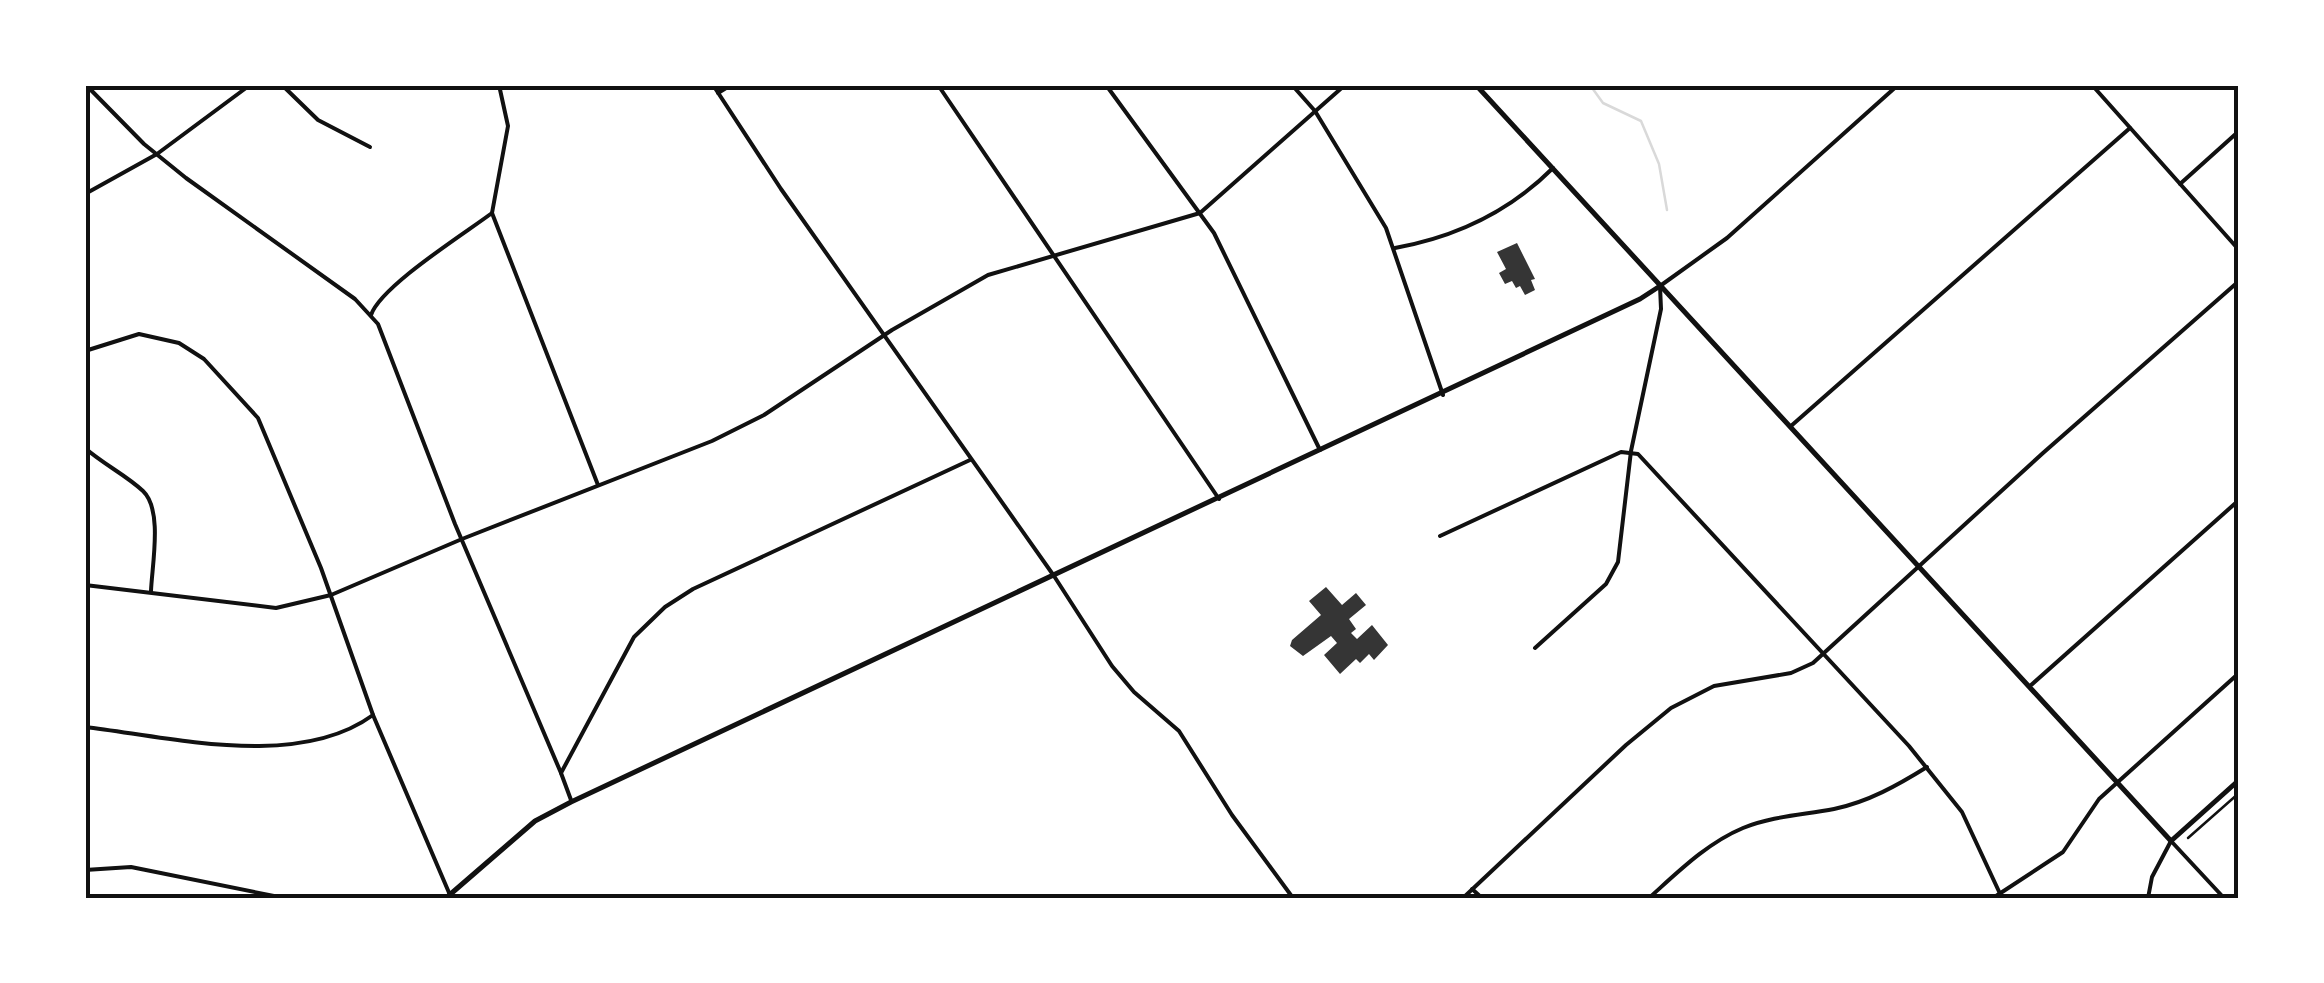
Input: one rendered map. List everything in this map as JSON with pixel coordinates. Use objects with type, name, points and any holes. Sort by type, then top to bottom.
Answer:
[{"type":"street","points":[[86,85],[157,154],[355,299],[378,324],[571,802]]},
{"type":"street","points":[[85,194],[157,154],[250,85]]},
{"type":"street","points":[[282,85],[318,120],[370,147]]},
{"type":"street","points":[[499,85],[508,126],[492,214],[598,485]]},
{"type":"street","points":[[712,85],[1054,576],[1112,666],[1134,692],[1178,731],[1232,815],[1293,898]]},
{"type":"street","points":[[718,93],[731,85]]},
{"type":"street","points":[[938,85],[1219,499]]},
{"type":"street","points":[[1106,85],[1214,232],[1321,452]]},
{"type":"street","points":[[1292,85],[1315,111],[1375,208],[1394,248],[1443,395]]},
{"type":"street","points":[[85,585],[276,608],[331,594],[712,441],[764,416],[885,335],[988,275],[1200,213],[1345,85]]},
{"type":"street","points":[[1476,85],[2224,898]]},
{"type":"street","points":[[85,351],[139,334],[179,343],[204,359],[258,418],[448,896],[535,821],[571,802],[1640,300],[1726,238],[1898,85]]},
{"type":"street","points":[[2092,85],[2239,250]]},
{"type":"street","points":[[1791,426],[2130,128]]},
{"type":"street","points":[[2180,184],[2239,131]]},
{"type":"street","points":[[1394,248],[1435,239],[1484,220],[1528,192],[1553,168]]},
{"type":"street","points":[[371,314],[374,306],[400,282],[492,214]]},
{"type":"street","points":[[1463,898],[1626,745],[1671,708],[1714,686],[1797,672],[1821,654],[2239,281]]},
{"type":"street","points":[[1535,648],[1606,584],[1616,568],[1631,451],[1662,309],[1660,286]]},
{"type":"street","points":[[85,448],[140,488],[152,504],[151,592]]},
{"type":"street","points":[[1440,536],[1622,452],[1631,451],[1645,459],[1926,767],[1962,812],[2001,896]]},
{"type":"street","points":[[561,773],[634,637],[665,608],[693,589],[970,460]]},
{"type":"street","points":[[2030,686],[2239,500]]},
{"type":"street","points":[[1993,898],[2064,852],[2099,799],[2239,673]]},
{"type":"street","points":[[85,727],[264,745],[330,736],[373,715]]},
{"type":"street","points":[[1649,898],[1730,834],[1789,814],[1844,806],[1880,793],[1926,767]]},
{"type":"street","points":[[2148,898],[2152,877],[2171,841],[2239,780]]},
{"type":"street","points":[[85,870],[132,868],[284,898]]},
{"type":"street","points":[[1472,889],[1482,898]]},
{"type":"path","points":[[2188,838],[2239,793]]},
{"type":"building","points":[[1517,243],[1535,279],[1531,280],[1535,290],[1525,295],[1512,281],[1505,284],[1499,273],[1506,269],[1497,252]]},
{"type":"building","points":[[1326,587],[1342,605],[1356,593],[1366,605],[1349,619],[1356,629],[1351,633],[1357,639],[1372,625],[1388,645],[1374,660],[1369,654],[1360,663],[1356,659],[1340,674],[1324,655],[1337,643],[1331,636],[1303,656],[1290,646],[1321,615],[1309,601]]},
{"type":"waterway","points":[[1590,85],[1603,103],[1641,121],[1659,164],[1667,210]]}]
